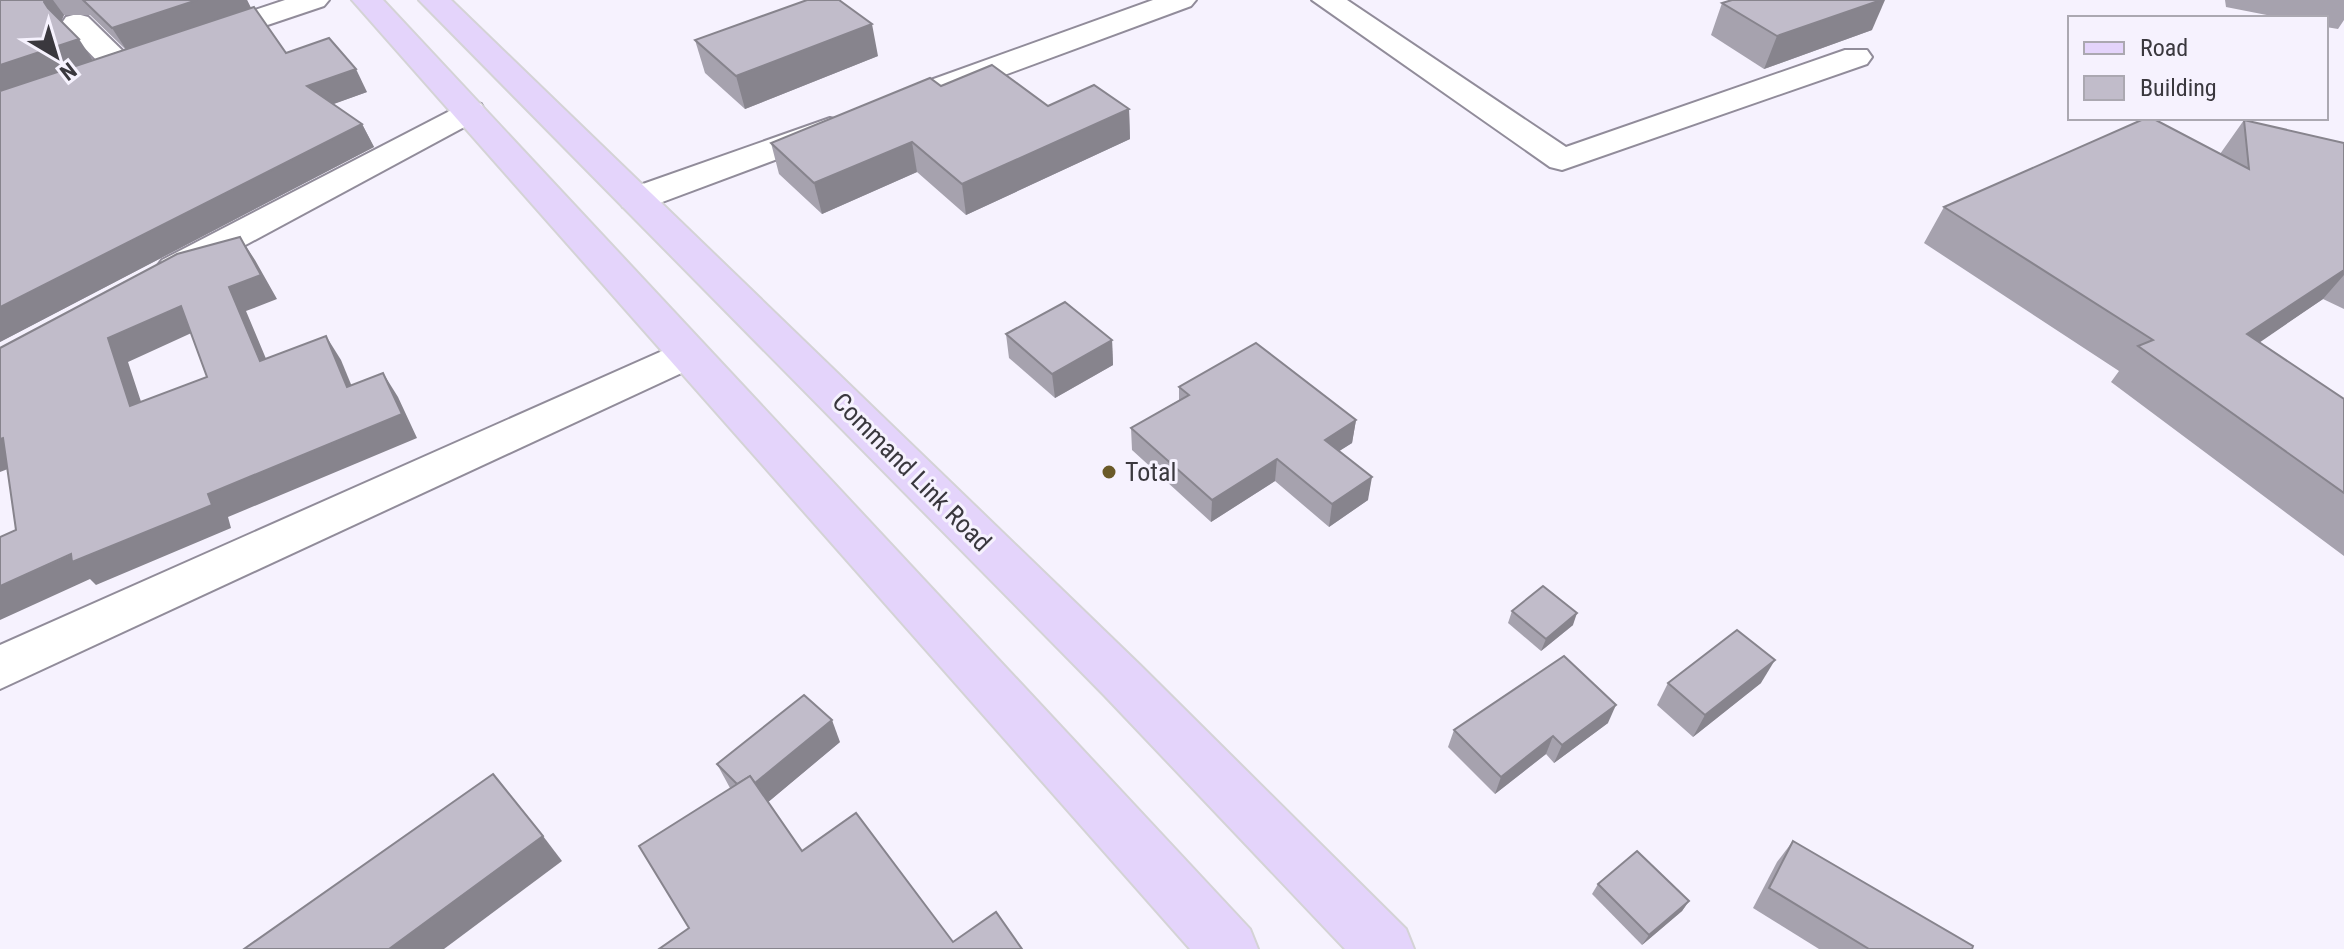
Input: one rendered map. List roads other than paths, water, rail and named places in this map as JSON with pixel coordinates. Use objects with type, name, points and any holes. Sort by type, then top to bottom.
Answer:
[{"type":"main road","points":[[367,0],[1229,949]]},
{"type":"main road","name":"Command Link Road","points":[[434,0],[1122,680],[1385,949]]},
{"type":"street","points":[[179,45],[314,0]]},
{"type":"street","points":[[916,97],[1181,0]]},
{"type":"street","points":[[1327,0],[1562,160],[1856,57]]},
{"type":"street","points":[[77,23],[119,65]]},
{"type":"street","points":[[89,76],[149,55]]},
{"type":"street","points":[[152,281],[469,111]]},
{"type":"street","points":[[636,199],[857,118]]},
{"type":"street","points":[[0,668],[687,354]]},
{"type":"place","name":"Total","points":[[1109,472]]}]
